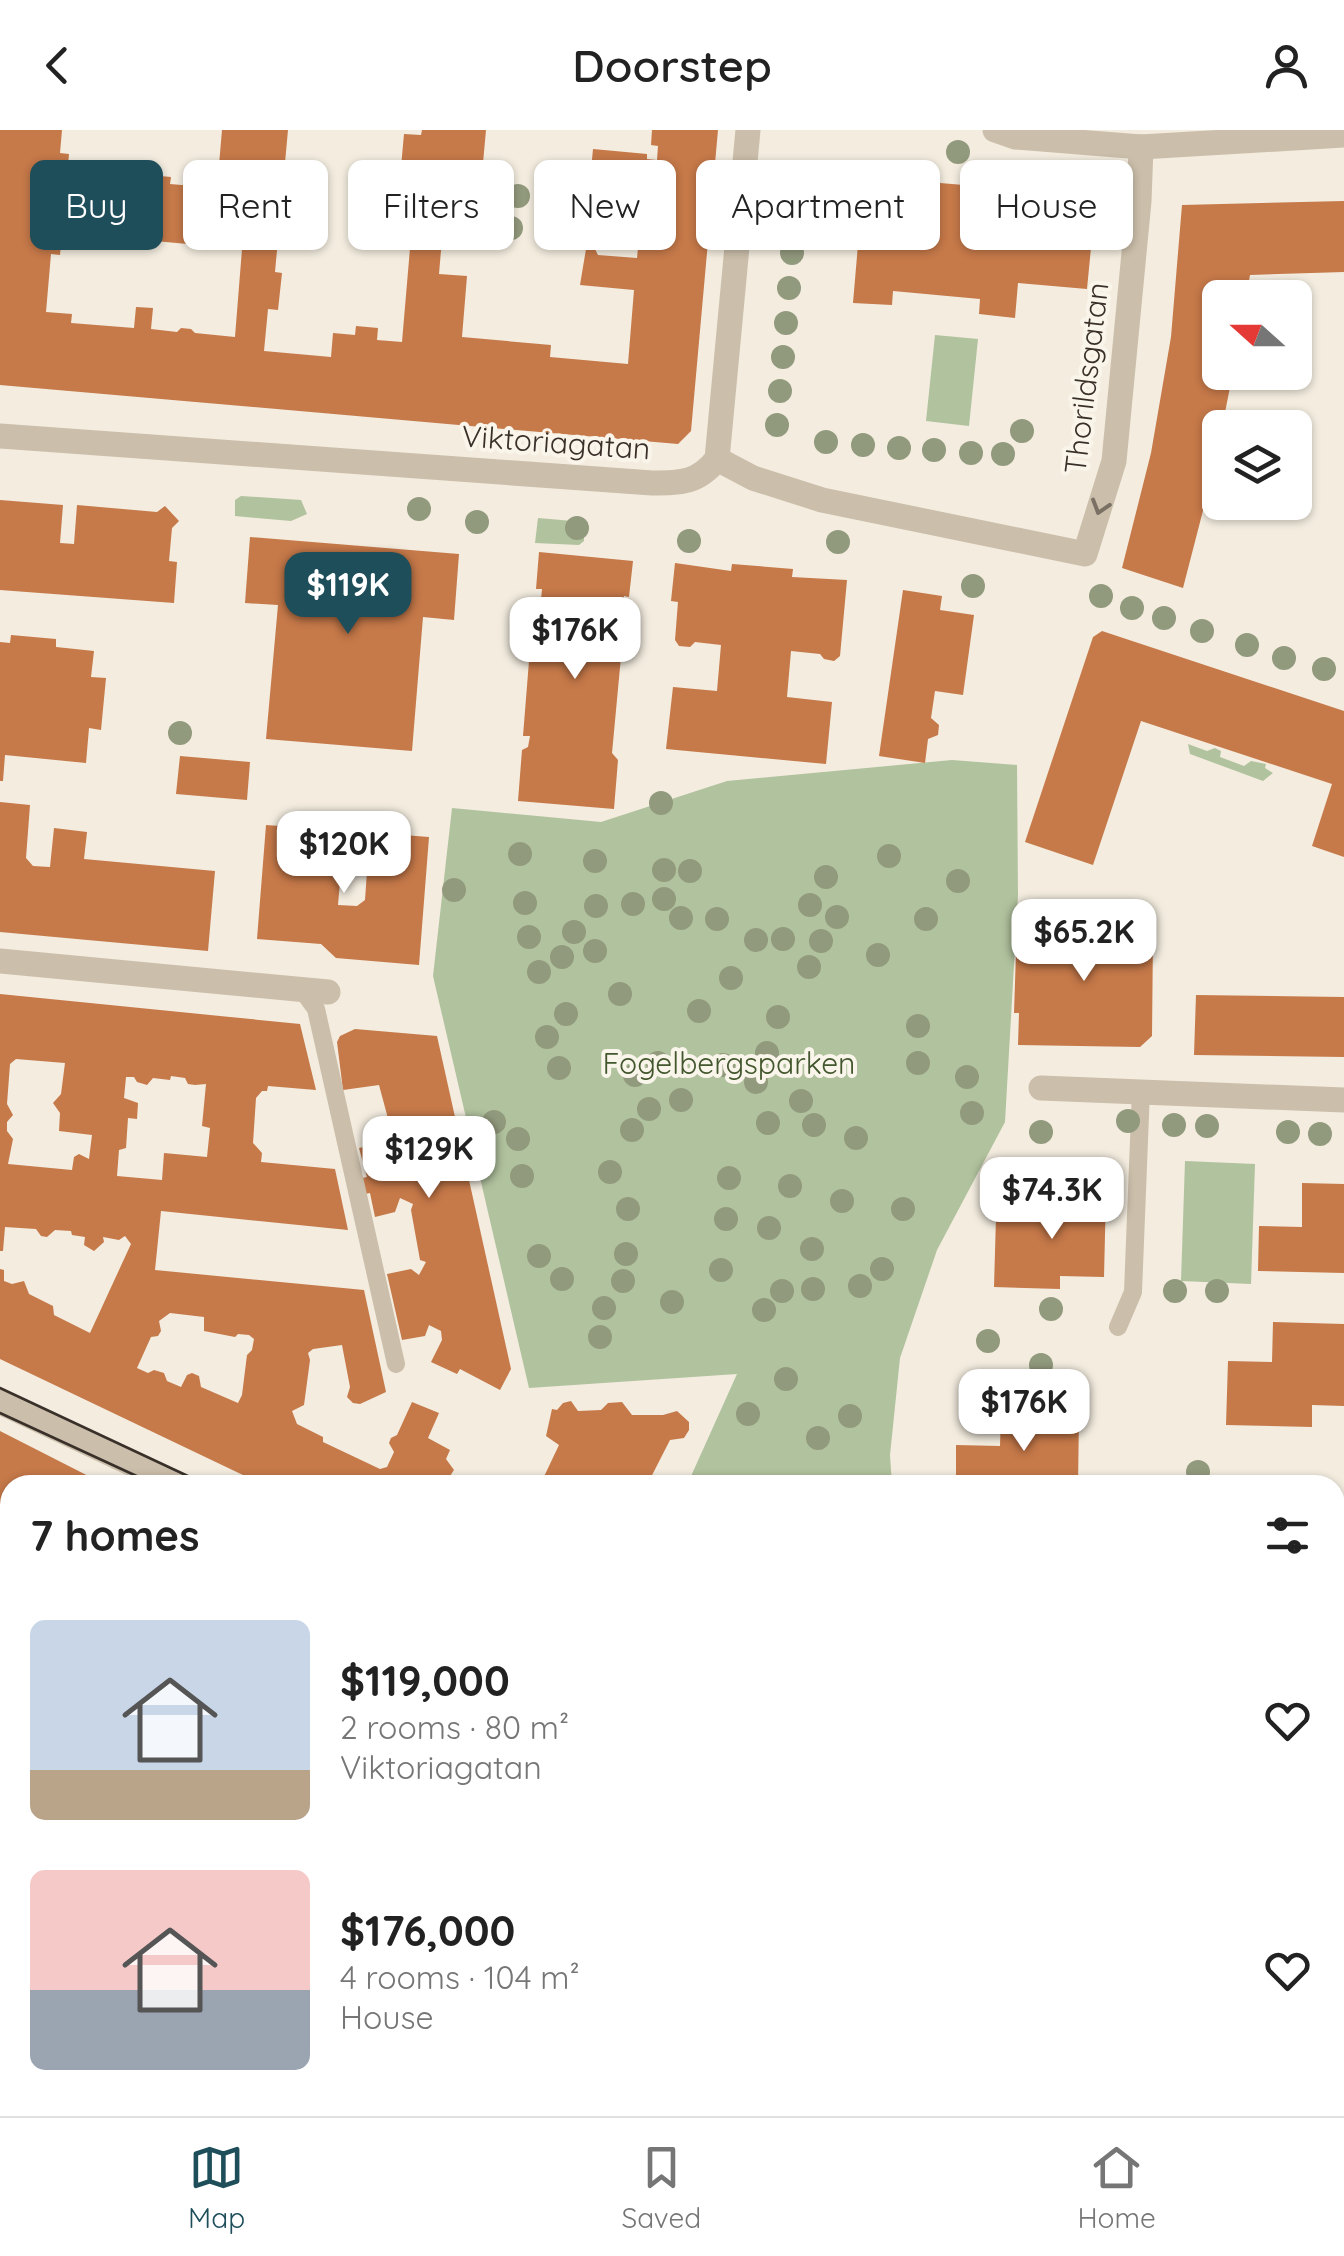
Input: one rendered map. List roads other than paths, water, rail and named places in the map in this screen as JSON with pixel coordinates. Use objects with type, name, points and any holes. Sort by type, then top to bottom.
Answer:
[{"type":"street","points":[[717,459],[748,130]]},
{"type":"street","points":[[995,130],[1015,137],[1141,147],[1344,135]]},
{"type":"street","name":"Thorildsgatan","points":[[717,459],[753,478],[822,500],[1086,554],[1114,461],[1141,147]]},
{"type":"street","name":"Viktoriagatan","points":[[0,436],[652,482],[684,483],[696,479],[717,459]]},
{"type":"street","points":[[0,962],[315,992]]},
{"type":"street","points":[[1040,1088],[1344,1100]]},
{"type":"street","points":[[0,1402],[156,1475]]},
{"type":"lane","points":[[315,992],[396,1364]]},
{"type":"lane","points":[[1118,1327],[1133,1292],[1141,1090]]},
{"type":"tram line","points":[[0,1388],[186,1475]]},
{"type":"tram line","points":[[0,1413],[134,1475]]},
{"type":"park label","name":"Fogelbergsparken","points":[[729,1063]]}]
